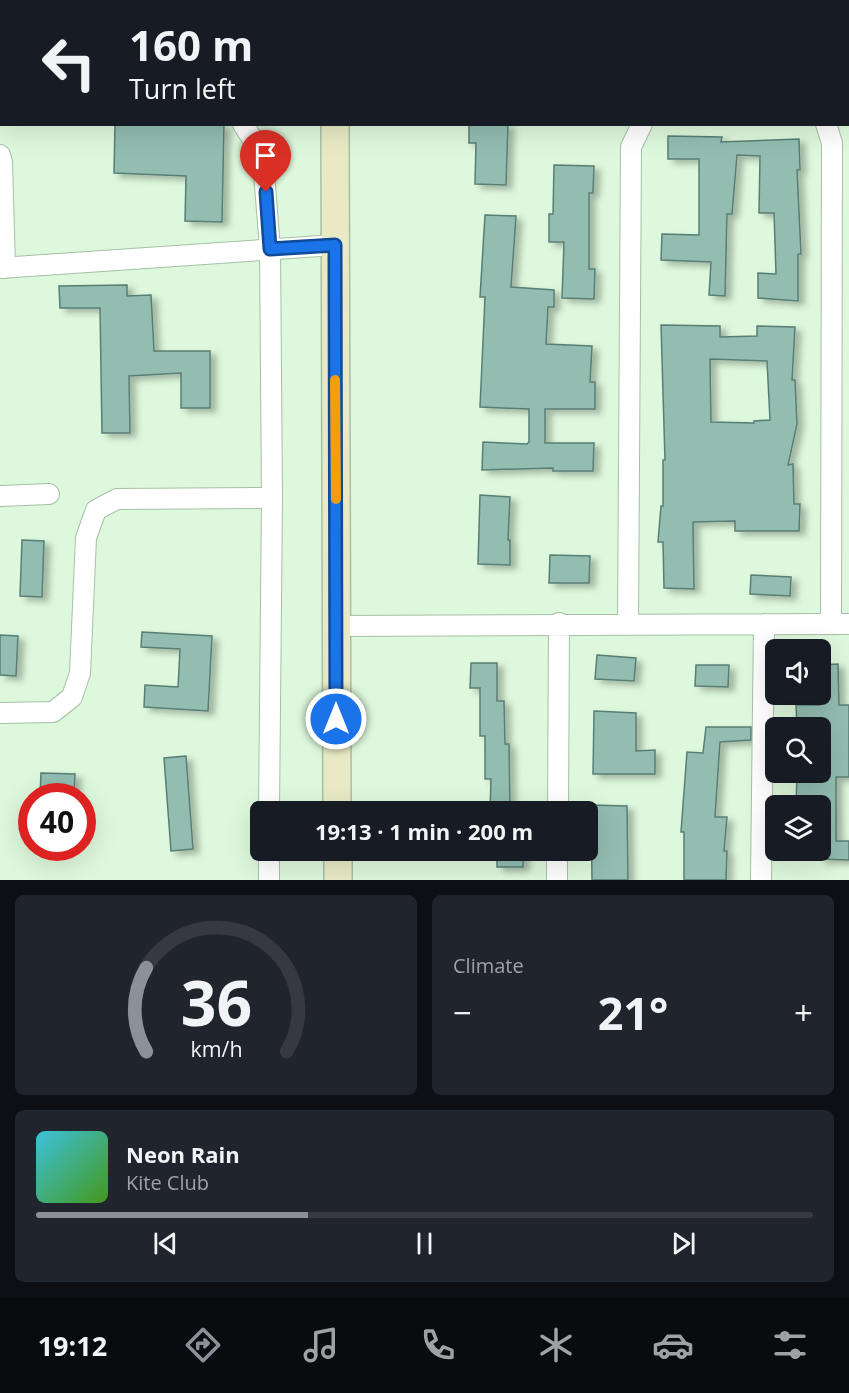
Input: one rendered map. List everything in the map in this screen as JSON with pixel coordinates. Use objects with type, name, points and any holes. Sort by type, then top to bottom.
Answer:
[{"type":"street","points":[[244,126],[258,148],[264,173],[270,249],[272,498],[269,801]]},
{"type":"street","points":[[335,126],[337,801]]},
{"type":"street","points":[[628,624],[631,147],[641,126]]},
{"type":"street","points":[[336,626],[559,623],[840,624],[832,143],[827,126]]},
{"type":"street","points":[[0,155],[2,162],[2,268],[335,245]]},
{"type":"street","points":[[0,496],[49,494]]},
{"type":"street","points":[[0,713],[53,712],[72,697],[80,674],[86,537],[96,510],[117,499],[272,498]]},
{"type":"street","points":[[558,801],[559,623]]},
{"type":"street","points":[[761,880],[764,624]]},
{"type":"street","points":[[269,861],[269,880]]},
{"type":"street","points":[[338,861],[338,880]]},
{"type":"street","points":[[557,861],[557,880]]},
{"type":"building","points":[[115,126],[224,126],[222,222],[185,221],[186,176],[114,173]]},
{"type":"building","points":[[469,126],[508,126],[506,185],[475,184],[476,143],[469,143]]},
{"type":"building","points":[[668,136],[722,137],[721,142],[799,139],[800,170],[797,170],[801,254],[798,254],[798,301],[758,298],[758,273],[776,274],[774,213],[759,213],[760,156],[737,155],[732,214],[727,214],[725,296],[709,295],[711,262],[661,260],[662,234],[699,235],[699,159],[668,159]]},
{"type":"building","points":[[554,165],[594,166],[593,193],[589,193],[589,269],[595,269],[594,299],[562,298],[564,242],[549,242],[549,214],[553,214]]},
{"type":"building","points":[[485,215],[516,216],[511,287],[554,290],[554,307],[548,307],[546,344],[592,346],[590,382],[595,382],[595,409],[545,409],[545,443],[594,443],[593,471],[553,471],[553,468],[482,470],[483,442],[527,444],[529,442],[529,409],[480,407],[485,297],[480,297]]},
{"type":"building","points":[[127,285],[127,296],[151,295],[154,351],[210,351],[210,408],[181,408],[181,373],[129,376],[130,433],[102,433],[100,308],[60,308],[59,286]]},
{"type":"building","points":[[661,325],[720,326],[720,337],[757,336],[757,326],[795,327],[792,380],[795,380],[797,424],[788,465],[793,464],[794,504],[800,504],[799,531],[735,531],[735,521],[693,522],[694,589],[664,588],[663,542],[658,542],[661,506],[663,506],[663,460],[665,460]],"holes":[[[710,359],[767,361],[770,420],[754,421],[754,423],[711,422]]]},
{"type":"building","points":[[480,495],[510,497],[508,540],[510,540],[510,565],[478,564]]},
{"type":"building","points":[[22,540],[44,541],[42,597],[20,596]]},
{"type":"building","points":[[550,555],[590,556],[589,583],[549,583]]},
{"type":"building","points":[[751,575],[791,577],[790,596],[750,594]]},
{"type":"building","points":[[142,632],[212,636],[208,711],[144,707],[145,685],[178,687],[180,649],[141,647]]},
{"type":"building","points":[[0,635],[18,636],[16,676],[0,675]]},
{"type":"building","points":[[597,655],[636,658],[634,681],[595,679]]},
{"type":"building","points":[[471,663],[497,663],[497,701],[504,701],[505,744],[509,744],[510,801],[490,801],[491,779],[485,779],[485,736],[480,736],[480,688],[470,688]]},
{"type":"building","points":[[831,664],[838,664],[839,705],[849,705],[849,777],[836,777],[836,841],[849,841],[849,860],[831,859],[831,795],[796,795],[797,783],[831,783],[831,717],[797,717],[796,705],[831,705]]},
{"type":"building","points":[[696,665],[729,665],[728,687],[695,686]]},
{"type":"building","points":[[594,711],[636,713],[636,751],[655,750],[655,774],[593,774]]},
{"type":"building","points":[[706,727],[751,727],[751,740],[720,742],[715,817],[727,817],[724,851],[727,851],[726,880],[684,880],[684,832],[681,832],[687,752],[703,753]]},
{"type":"building","points":[[186,756],[193,849],[171,851],[164,758]]},
{"type":"building","points":[[41,773],[75,774],[75,783],[41,783]]},
{"type":"building","points":[[598,805],[627,806],[628,880],[592,880],[592,861],[598,861]]},
{"type":"building","points":[[497,861],[523,861],[523,867],[497,867]]},
{"type":"slow traffic","points":[[335,380],[336,499]]},
{"type":"route","points":[[266,192],[270,249],[335,245],[336,719]]}]
